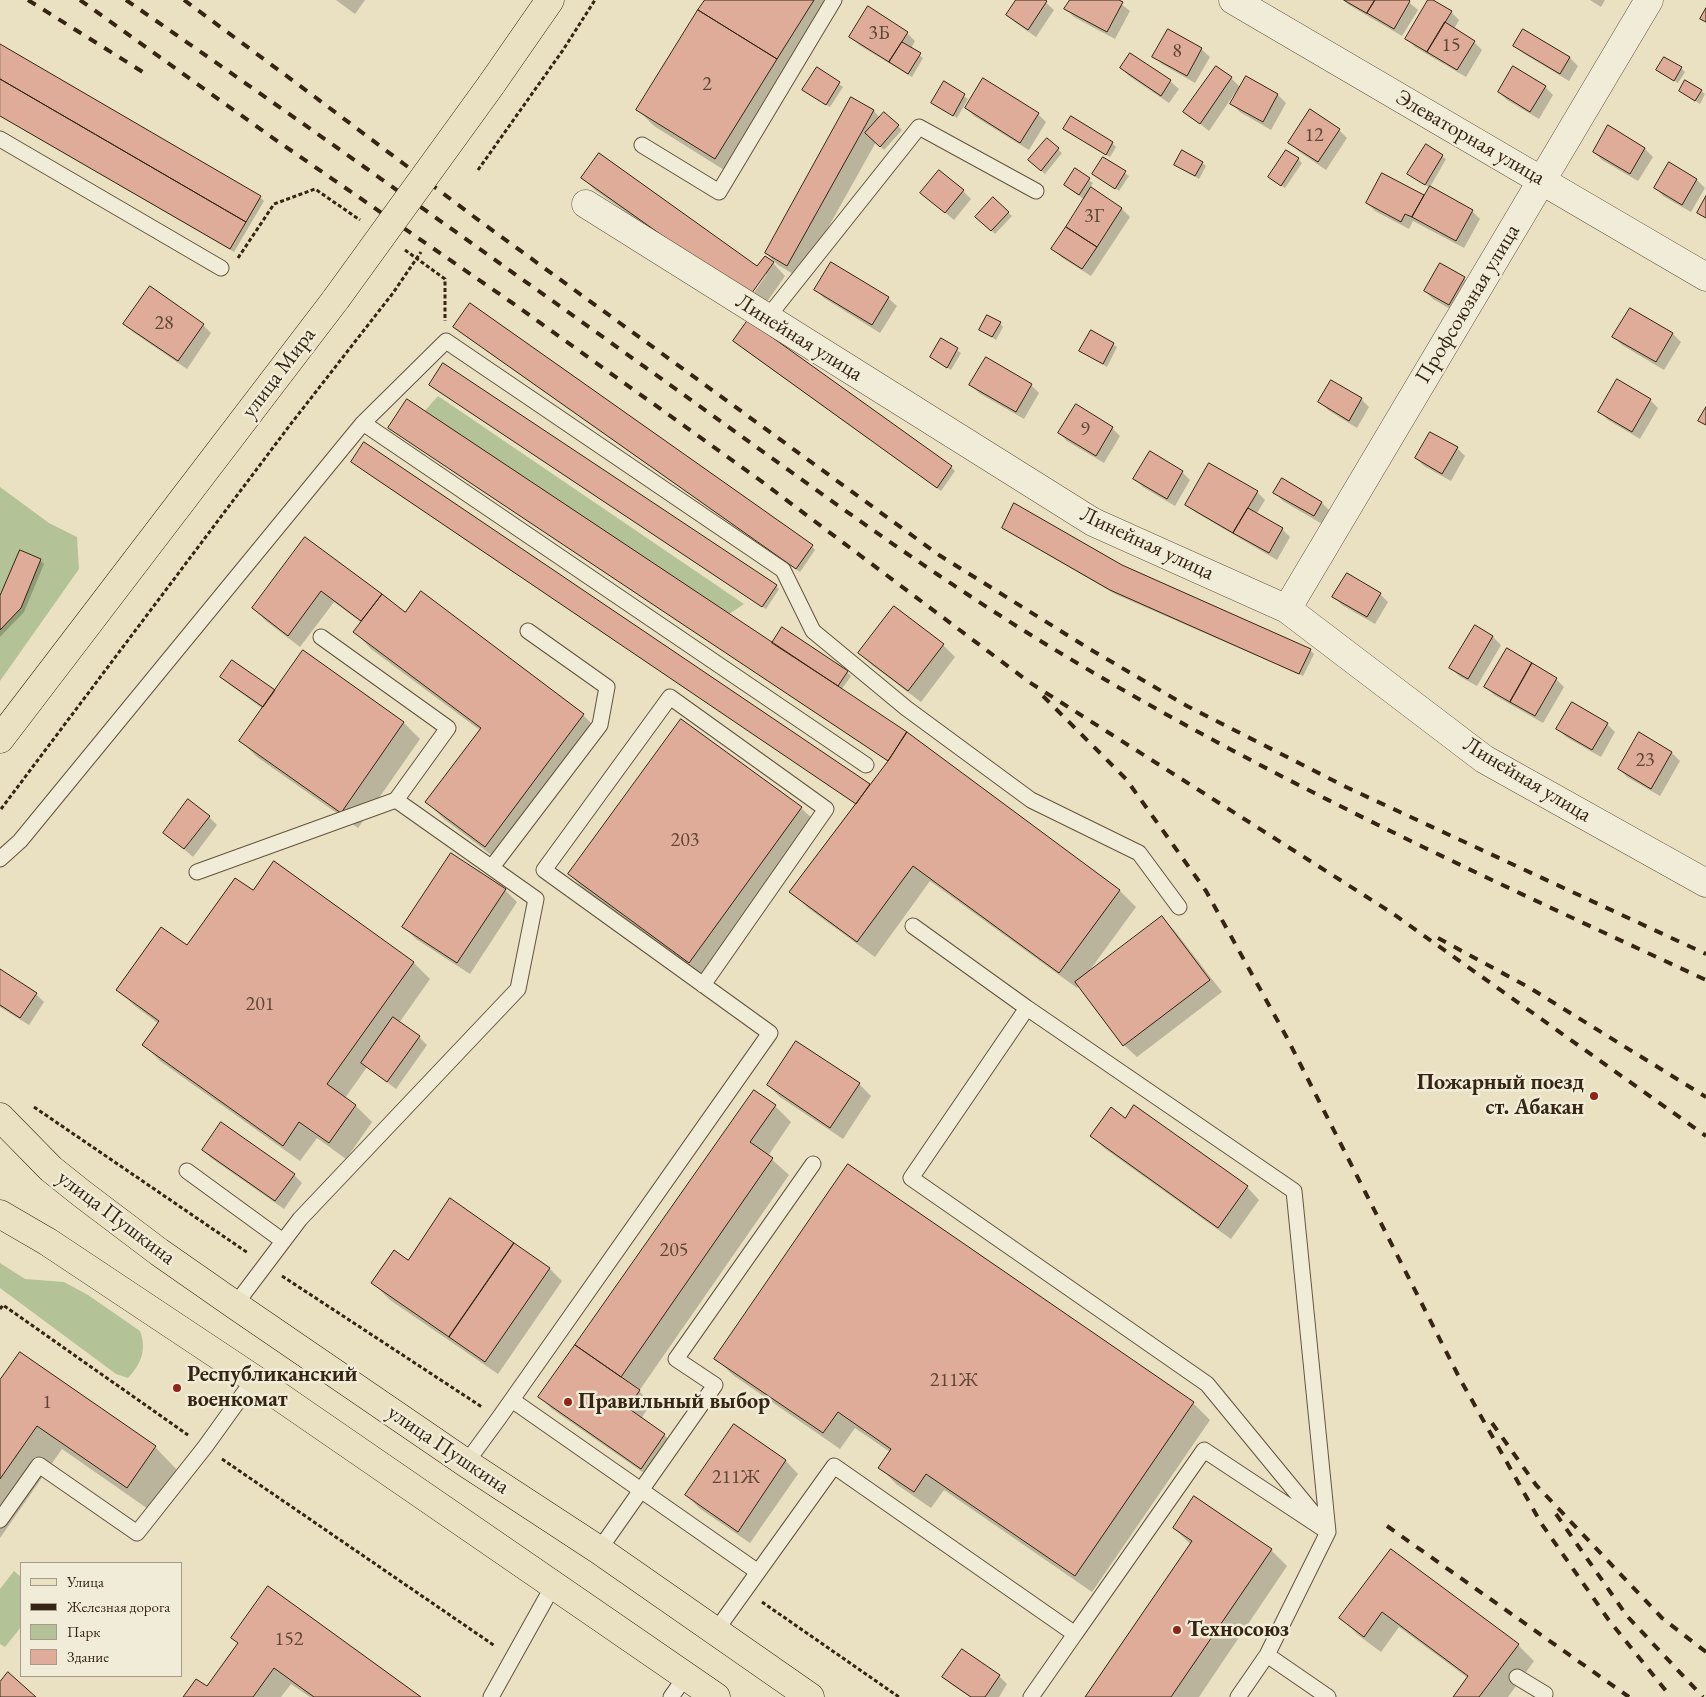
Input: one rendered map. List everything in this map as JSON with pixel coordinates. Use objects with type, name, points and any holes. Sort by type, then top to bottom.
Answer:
[{"type":"main road","name":"улица Мира","points":[[0,739],[336,299],[550,0]]},
{"type":"main road","name":"улица Пушкина","points":[[0,1118],[51,1169],[81,1193],[235,1305],[466,1463],[599,1550],[810,1697]]},
{"type":"main road","points":[[0,1214],[48,1242],[254,1379],[554,1584],[678,1686],[716,1697]]},
{"type":"street","name":"Элеваторная улица","points":[[1234,0],[1706,277]]},
{"type":"street","name":"Профсоюзная улица","points":[[1287,609],[1649,0]]},
{"type":"street","name":"Линейная улица","points":[[586,204],[1093,522],[1287,609],[1484,759],[1706,883]]},
{"type":"lane","points":[[642,145],[719,192],[834,0]]},
{"type":"lane","points":[[767,318],[919,127],[1036,191]]},
{"type":"lane","points":[[0,139],[221,268]]},
{"type":"lane","points":[[0,859],[20,841],[363,423],[446,342],[783,570],[813,631],[906,708],[1031,800],[1140,853],[1179,907]]},
{"type":"lane","points":[[363,423],[866,765]]},
{"type":"lane","points":[[492,867],[600,725],[607,687],[528,631]]},
{"type":"lane","points":[[197,872],[396,800],[448,728],[321,637]]},
{"type":"lane","points":[[466,1463],[770,1033],[703,985],[544,870],[670,696],[826,809],[703,985]]},
{"type":"lane","points":[[235,1305],[300,1219],[518,989],[536,900],[396,800]]},
{"type":"lane","points":[[913,926],[1027,1008],[1294,1191],[1328,1532],[1267,1655],[1238,1697]]},
{"type":"lane","points":[[1027,1008],[911,1178],[1207,1384],[1328,1532]]},
{"type":"lane","points":[[599,1550],[715,1385],[676,1358],[812,1164]]},
{"type":"lane","points":[[187,1171],[283,1241]]},
{"type":"lane","points":[[0,1520],[39,1466],[137,1533],[205,1447],[254,1379]]},
{"type":"lane","points":[[512,1400],[758,1572]]},
{"type":"lane","points":[[1031,1697],[1204,1450],[1328,1532]]},
{"type":"lane","points":[[715,1632],[834,1466],[1075,1634]]},
{"type":"lane","points":[[491,1697],[554,1584]]},
{"type":"lane","points":[[1267,1655],[1328,1697]]},
{"type":"lane","points":[[1517,1677],[1546,1694],[1544,1697]]},
{"type":"path","points":[[478,170],[563,50],[594,0]]},
{"type":"path","points":[[1,809],[422,252]]},
{"type":"path","points":[[34,1107],[264,1265],[499,1418]]},
{"type":"path","points":[[0,1309],[3,1304],[205,1447],[513,1659]]},
{"type":"path","points":[[745,1590],[899,1697]]},
{"type":"green space","points":[[438,396],[744,604],[704,631],[407,431]]},
{"type":"green space","points":[[0,487],[49,523],[77,537],[79,569],[0,681]]},
{"type":"green space","points":[[0,1263],[25,1279],[64,1282],[88,1295],[140,1331],[143,1344],[142,1356],[128,1378],[116,1374],[0,1288]]},
{"type":"green space","points":[[14,1571],[20,1576],[20,1628],[5,1647],[0,1644],[0,1589]]},
{"type":"building","points":[[705,0],[814,0],[777,59],[698,10]]},
{"type":"building","points":[[1016,0],[1047,1],[1028,30],[1006,15]]},
{"type":"building","points":[[1070,0],[1119,0],[1123,2],[1107,32],[1064,9]]},
{"type":"building","points":[[1344,0],[1375,0],[1367,13]]},
{"type":"building","points":[[1375,0],[1410,1],[1394,29],[1367,13]]},
{"type":"building","points":[[1428,0],[1433,0],[1452,11],[1427,52],[1405,39]]},
{"type":"building","points":[[868,6],[908,32],[889,62],[849,37]]},
{"type":"building","points":[[1706,8],[1706,22],[1700,19]]},
{"type":"building","points":[[698,10],[777,59],[715,159],[636,110]]},
{"type":"building","points":[[1445,22],[1475,41],[1457,70],[1427,52]]},
{"type":"building","points":[[1168,29],[1202,48],[1187,76],[1152,57]]},
{"type":"building","points":[[1523,29],[1570,57],[1560,74],[1513,46]]},
{"type":"building","points":[[902,42],[921,53],[908,74],[889,62]]},
{"type":"building","points":[[0,44],[261,196],[246,222],[0,79]]},
{"type":"building","points":[[1130,53],[1171,80],[1161,96],[1120,68]]},
{"type":"building","points":[[1664,57],[1682,67],[1674,81],[1656,70]]},
{"type":"building","points":[[1216,66],[1232,77],[1200,124],[1183,112]]},
{"type":"building","points":[[1513,66],[1546,86],[1530,112],[1498,92]]},
{"type":"building","points":[[817,67],[840,82],[826,105],[802,90]]},
{"type":"building","points":[[1246,76],[1278,94],[1263,122],[1230,104]]},
{"type":"building","points":[[983,78],[1039,113],[1020,143],[965,108]]},
{"type":"building","points":[[0,79],[246,222],[230,249],[0,116]]},
{"type":"building","points":[[1685,80],[1702,90],[1695,101],[1679,91]]},
{"type":"building","points":[[944,81],[965,94],[953,116],[931,103]]},
{"type":"building","points":[[851,97],[874,110],[787,266],[765,253]]},
{"type":"building","points":[[1310,109],[1340,129],[1318,162],[1288,143]]},
{"type":"building","points":[[884,112],[899,125],[880,147],[865,133]]},
{"type":"building","points":[[1071,116],[1113,142],[1106,155],[1063,129]]},
{"type":"building","points":[[1608,125],[1645,148],[1630,174],[1593,152]]},
{"type":"building","points":[[1047,138],[1059,148],[1041,171],[1028,160]]},
{"type":"building","points":[[1426,144],[1443,155],[1425,185],[1407,174]]},
{"type":"building","points":[[1182,150],[1203,162],[1195,176],[1174,165]]},
{"type":"building","points":[[1286,150],[1299,158],[1281,186],[1268,177]]},
{"type":"building","points":[[599,153],[757,266],[765,256],[774,262],[749,297],[581,178]]},
{"type":"building","points":[[1103,157],[1126,171],[1115,189],[1092,174]]},
{"type":"building","points":[[1669,162],[1697,179],[1682,205],[1654,188]]},
{"type":"building","points":[[1075,168],[1090,178],[1079,195],[1064,185]]},
{"type":"building","points":[[939,170],[964,190],[945,213],[920,193]]},
{"type":"building","points":[[1382,173],[1424,195],[1412,217],[1405,214],[1401,222],[1366,203]]},
{"type":"building","points":[[1430,186],[1473,210],[1456,241],[1412,217]]},
{"type":"building","points":[[1091,187],[1122,208],[1097,247],[1066,227]]},
{"type":"building","points":[[1706,196],[1706,218],[1697,213]]},
{"type":"building","points":[[993,197],[1009,212],[991,231],[975,217]]},
{"type":"building","points":[[1066,227],[1097,247],[1082,269],[1051,249]]},
{"type":"building","points":[[831,262],[889,297],[872,325],[814,290]]},
{"type":"building","points":[[1440,263],[1465,277],[1449,305],[1424,291]]},
{"type":"building","points":[[150,286],[204,324],[178,361],[123,324]]},
{"type":"building","points":[[470,303],[813,545],[796,569],[453,327]]},
{"type":"building","points":[[1630,308],[1673,333],[1656,362],[1612,337]]},
{"type":"building","points":[[987,315],[1001,322],[992,337],[979,330]]},
{"type":"building","points":[[748,320],[952,466],[937,488],[733,341]]},
{"type":"building","points":[[1091,330],[1114,343],[1103,364],[1079,351]]},
{"type":"building","points":[[941,338],[958,348],[947,368],[930,357]]},
{"type":"building","points":[[986,357],[1032,384],[1016,412],[969,385]]},
{"type":"building","points":[[443,363],[777,585],[762,607],[429,385]]},
{"type":"building","points":[[1617,379],[1651,399],[1632,432],[1598,412]]},
{"type":"building","points":[[1331,380],[1362,398],[1349,421],[1318,402]]},
{"type":"building","points":[[407,399],[907,732],[888,761],[388,428]]},
{"type":"building","points":[[1076,404],[1113,427],[1096,456],[1058,433]]},
{"type":"building","points":[[1706,407],[1706,425],[1698,421]]},
{"type":"building","points":[[1430,432],[1458,447],[1442,474],[1415,458]]},
{"type":"building","points":[[364,442],[870,784],[856,804],[351,462]]},
{"type":"building","points":[[1150,451],[1183,471],[1167,499],[1133,479]]},
{"type":"building","points":[[1209,463],[1258,491],[1233,533],[1185,505]]},
{"type":"building","points":[[1282,478],[1322,502],[1314,516],[1273,493]]},
{"type":"building","points":[[1014,503],[1122,565],[1311,649],[1299,674],[1110,590],[1002,528]]},
{"type":"building","points":[[1248,508],[1283,528],[1269,553],[1233,533]]},
{"type":"building","points":[[305,537],[382,594],[361,621],[321,591],[288,636],[252,608]]},
{"type":"building","points":[[20,550],[41,559],[21,608],[0,630],[0,596]]},
{"type":"building","points":[[1347,573],[1381,593],[1367,617],[1332,597]]},
{"type":"building","points":[[421,591],[584,714],[485,847],[425,802],[481,728],[353,632],[382,594],[405,612]]},
{"type":"building","points":[[894,606],[944,644],[908,691],[858,653]]},
{"type":"building","points":[[1475,625],[1493,636],[1468,679],[1449,668]]},
{"type":"building","points":[[782,627],[848,671],[838,686],[772,643]]},
{"type":"building","points":[[1507,648],[1532,663],[1510,702],[1484,687]]},
{"type":"building","points":[[303,650],[404,722],[341,813],[239,741]]},
{"type":"building","points":[[232,660],[275,690],[263,707],[220,677]]},
{"type":"building","points":[[1532,663],[1557,678],[1535,716],[1510,702]]},
{"type":"building","points":[[1572,702],[1608,723],[1592,750],[1556,729]]},
{"type":"building","points":[[681,719],[802,807],[689,963],[568,874]]},
{"type":"building","points":[[907,732],[1120,890],[1059,973],[913,866],[857,942],[789,892],[888,761]]},
{"type":"building","points":[[1639,732],[1672,752],[1651,789],[1618,769]]},
{"type":"building","points":[[188,799],[210,816],[184,849],[163,833]]},
{"type":"building","points":[[451,853],[506,889],[457,963],[402,927]]},
{"type":"building","points":[[274,861],[414,962],[327,1084],[356,1105],[329,1143],[299,1122],[283,1146],[142,1045],[159,1021],[116,990],[161,927],[187,945],[235,878],[253,890]]},
{"type":"building","points":[[1162,916],[1210,980],[1123,1046],[1075,982]]},
{"type":"building","points":[[0,969],[37,993],[20,1018],[0,1005]]},
{"type":"building","points":[[393,1017],[420,1036],[387,1082],[361,1063]]},
{"type":"building","points":[[796,1041],[860,1083],[830,1128],[767,1085]]},
{"type":"building","points":[[754,1090],[776,1105],[750,1142],[773,1158],[621,1377],[575,1345]]},
{"type":"building","points":[[1134,1105],[1248,1186],[1218,1228],[1090,1136],[1111,1107],[1125,1118]]},
{"type":"building","points":[[221,1122],[295,1174],[275,1201],[202,1150]]},
{"type":"building","points":[[848,1164],[1194,1402],[1075,1576],[926,1474],[914,1492],[878,1468],[891,1449],[838,1412],[823,1433],[714,1359]]},
{"type":"building","points":[[450,1198],[514,1243],[449,1337],[371,1283],[394,1250],[408,1260]]},
{"type":"building","points":[[514,1243],[550,1268],[485,1362],[449,1337]]},
{"type":"building","points":[[575,1345],[640,1390],[628,1408],[665,1434],[641,1469],[538,1397]]},
{"type":"building","points":[[20,1352],[156,1446],[127,1488],[37,1426],[0,1479],[0,1380]]},
{"type":"building","points":[[734,1424],[786,1460],[738,1532],[685,1495]]},
{"type":"building","points":[[1194,1496],[1272,1549],[1171,1697],[1085,1697],[1192,1541],[1173,1528]]},
{"type":"building","points":[[1391,1549],[1519,1644],[1479,1697],[1453,1697],[1468,1676],[1382,1612],[1364,1637],[1339,1618]]},
{"type":"building","points":[[268,1586],[421,1697],[314,1697],[274,1668],[253,1697],[183,1697],[196,1679],[207,1686],[238,1643],[231,1638]]},
{"type":"building","points":[[962,1649],[1000,1675],[985,1697],[971,1697],[942,1677]]},
{"type":"building","points":[[8,1672],[36,1697],[0,1697],[0,1682]]},
{"type":"railway","points":[[28,0],[146,74]]},
{"type":"railway","points":[[80,0],[270,136],[511,302],[757,478],[1029,682],[1392,913],[1706,1136]]},
{"type":"railway","points":[[126,0],[402,194],[856,518],[992,611],[1120,688],[1201,734],[1284,777],[1452,861],[1706,980]]},
{"type":"railway","points":[[184,0],[481,222],[939,555],[1088,648],[1187,706],[1346,787],[1706,954]]},
{"type":"railway","points":[[1043,696],[1126,779],[1206,891],[1286,1036],[1460,1379],[1541,1523],[1608,1619],[1671,1697]]},
{"type":"railway","points":[[1438,938],[1530,988],[1706,1097]]},
{"type":"railway","points":[[1492,1423],[1536,1485],[1662,1618],[1706,1652]]},
{"type":"railway","points":[[1556,1514],[1627,1616],[1703,1697]]},
{"type":"railway","points":[[1387,1526],[1629,1697]]},
{"type":"place","name":"Пожарный поезд ст. Абакан","points":[[1594,1096]]},
{"type":"place","name":"Республиканский военкомат","points":[[177,1388]]},
{"type":"place","name":"Правильный выбор","points":[[568,1402]]},
{"type":"place","name":"Техносоюз","points":[[1177,1630]]}]
